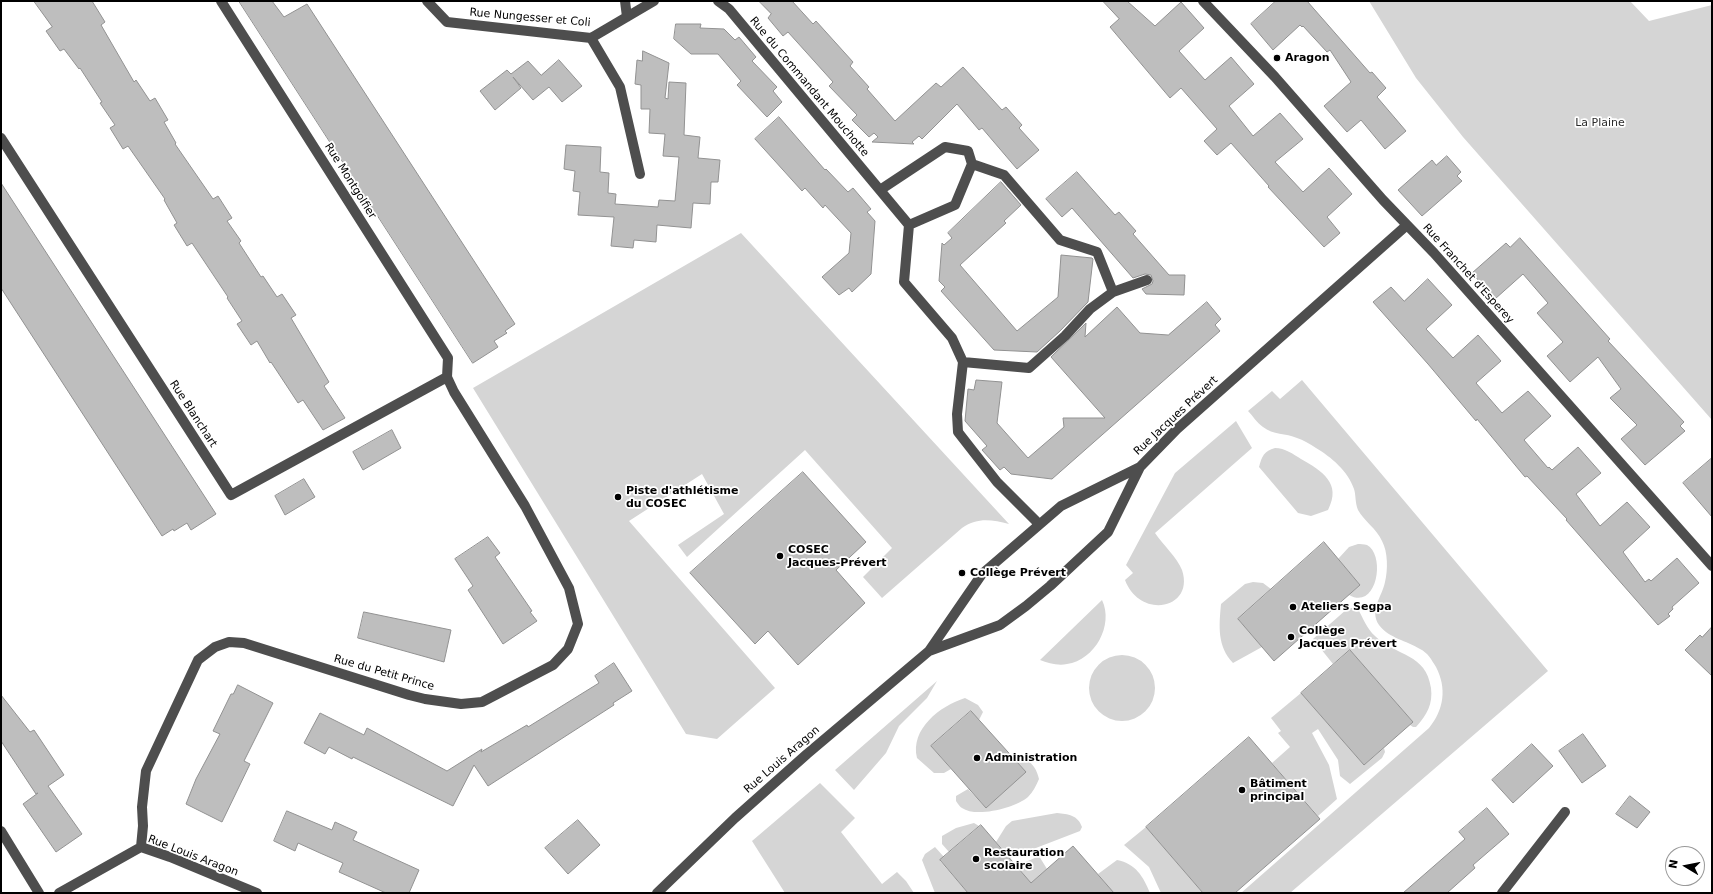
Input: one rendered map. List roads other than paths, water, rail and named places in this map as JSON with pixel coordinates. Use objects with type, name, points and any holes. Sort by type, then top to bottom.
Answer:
[{"type":"street","name":"Rue Montgolfier","points":[[222,1],[448,358],[447,377]]},
{"type":"street","name":"Rue Nungesser et Coli","points":[[427,1],[446,22],[591,38],[654,1]]},
{"type":"street","points":[[625,1],[627,17]]},
{"type":"street","name":"Rue du Commandant Mouchotte","points":[[718,1],[729,9],[909,225]]},
{"type":"street","name":"Rue Franchet d'Esperey","points":[[1203,1],[1275,77],[1383,200],[1439,259],[1712,566]]},
{"type":"street","points":[[591,38],[620,87],[640,174]]},
{"type":"street","name":"Rue Blanchart","points":[[1,138],[231,495],[447,377]]},
{"type":"street","points":[[880,190],[945,147],[968,151],[972,164],[955,205],[909,225],[904,282],[952,338],[963,362],[957,414],[958,432],[997,482],[1039,524]]},
{"type":"street","points":[[972,164],[1004,175],[1060,240],[1097,252],[1113,292]]},
{"type":"street","name":"Rue Jacques Prévert","points":[[929,651],[950,623],[982,574],[1061,506],[1140,467],[1177,429],[1407,225]]},
{"type":"street","points":[[963,362],[1029,368],[1065,336],[1090,309],[1113,292],[1147,280]]},
{"type":"street","name":"Rue du Petit Prince","points":[[141,847],[143,826],[142,808],[146,770],[198,660],[215,647],[229,642],[244,643],[414,696],[461,704],[482,702],[553,665],[568,649],[578,624],[569,588],[526,506],[454,392],[447,377]]},
{"type":"street","points":[[929,651],[1000,625],[1050,586],[1108,532],[1140,467]]},
{"type":"street","name":"Rue Louis Aragon","points":[[657,893],[735,818],[807,754],[929,651]]},
{"type":"street","points":[[1502,893],[1565,812]]},
{"type":"street","points":[[1,831],[39,893]]},
{"type":"street","name":"Rue Louis Aragon","points":[[59,893],[141,847],[257,893]]},
{"type":"place","name":"Aragon","points":[[1277,58]]},
{"type":"place","name":"Piste d'athlétisme du COSEC","points":[[618,497]]},
{"type":"place","name":"COSEC Jacques-Prévert","points":[[780,556]]},
{"type":"place","name":"Collège Prévert","points":[[962,573]]},
{"type":"place","name":"Ateliers Segpa","points":[[1293,607]]},
{"type":"place","name":"Collège Jacques Prévert","points":[[1291,637]]},
{"type":"place","name":"Administration","points":[[977,758]]},
{"type":"place","name":"Bâtiment principal","points":[[1242,790]]},
{"type":"place","name":"Restauration scolaire","points":[[976,859]]},
{"type":"park label","name":"La Plaine","points":[[1600,123]]}]
